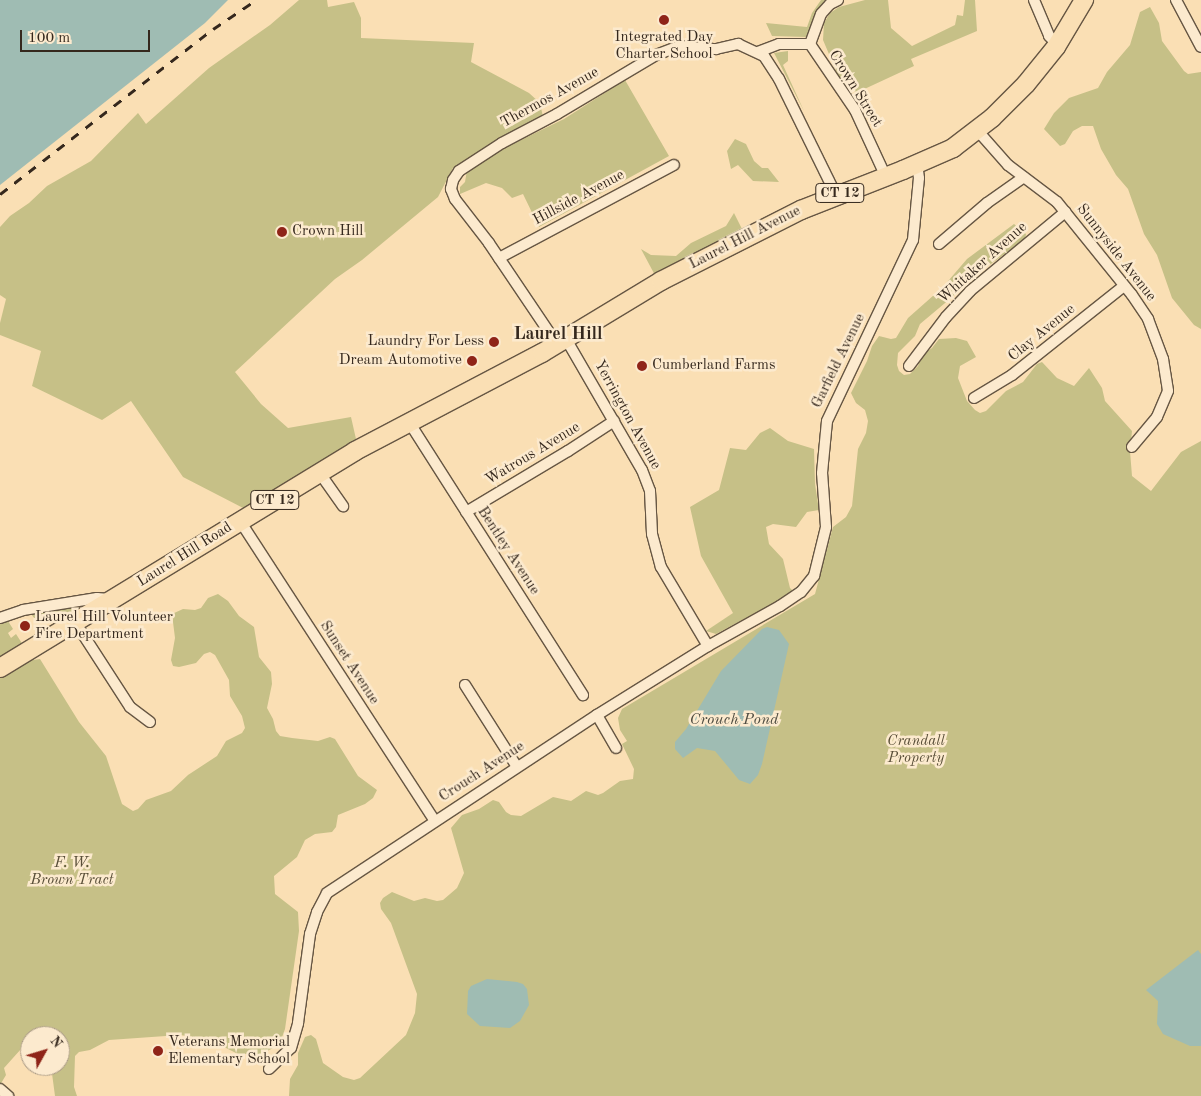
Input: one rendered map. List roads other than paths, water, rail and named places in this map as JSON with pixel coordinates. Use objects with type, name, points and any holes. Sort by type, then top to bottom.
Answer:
[{"type":"highway","name":"Laurel Hill Avenue","points":[[561,342],[668,277],[788,216],[950,150],[977,130],[1014,97],[1058,45],[1084,0]]},
{"type":"highway","name":"Laurel Hill Road","points":[[0,668],[319,472],[561,342]]},
{"type":"street","name":"Crown Street","points":[[810,44],[821,14],[830,4],[838,0]]},
{"type":"street","points":[[1034,0],[1049,36],[1058,45]]},
{"type":"street","points":[[1176,0],[1201,48]]},
{"type":"street","name":"Thermos Avenue","points":[[561,342],[452,194],[453,180],[459,171],[502,143],[665,50],[684,46],[720,49],[738,44],[758,52]]},
{"type":"street","name":"Crown Street","points":[[758,52],[779,44],[810,44]]},
{"type":"street","name":"Crown Street","points":[[810,44],[854,110],[886,177]]},
{"type":"street","points":[[758,52],[770,63],[836,195]]},
{"type":"street","name":"Sunnyside Avenue","points":[[977,130],[1008,165],[1053,198],[1140,305],[1150,324],[1163,359],[1169,388],[1168,395],[1157,417],[1132,447]]},
{"type":"street","name":"Garfield Avenue","points":[[814,576],[826,528],[822,473],[827,420],[913,240],[919,178],[916,164]]},
{"type":"street","name":"Hillside Avenue","points":[[499,258],[674,165]]},
{"type":"street","points":[[938,244],[987,203],[1024,177]]},
{"type":"street","name":"Whitaker Avenue","points":[[909,366],[946,316],[970,291],[1065,212]]},
{"type":"street","name":"Clay Avenue","points":[[974,398],[1012,375],[1124,286]]},
{"type":"street","name":"Yerrington Avenue","points":[[561,342],[614,421],[638,462],[648,485],[652,501],[652,534],[661,567],[708,646]]},
{"type":"street","name":"Watrous Avenue","points":[[466,512],[568,452],[614,421]]},
{"type":"street","name":"Bentley Avenue","points":[[409,422],[583,695]]},
{"type":"street","points":[[319,472],[342,506]]},
{"type":"street","name":"Sunset Avenue","points":[[240,521],[434,820]]},
{"type":"street","name":"Crouch Avenue","points":[[269,1069],[291,1048],[298,1023],[310,934],[317,912],[327,893],[434,820],[597,715],[708,646],[802,592],[814,576]]},
{"type":"street","points":[[0,618],[23,610],[97,598],[113,599]]},
{"type":"street","points":[[74,622],[130,707],[150,722]]},
{"type":"street","points":[[465,686],[517,767]]},
{"type":"street","points":[[597,715],[616,748]]},
{"type":"street","points":[[0,1089],[8,1096]]},
{"type":"water","points":[[0,0],[228,0],[205,23],[0,185]]},
{"type":"water","name":"Crouch Pond","points":[[767,627],[779,630],[789,644],[762,764],[758,775],[750,784],[739,780],[715,751],[697,748],[683,758],[675,749],[675,742],[686,729],[721,671],[762,629]]},
{"type":"water","points":[[1198,950],[1201,954],[1201,1046],[1190,1046],[1163,1034],[1157,1024],[1158,1001],[1146,990]]},
{"type":"water","points":[[487,979],[517,982],[523,984],[527,989],[529,1005],[520,1021],[510,1028],[480,1026],[467,1014],[468,991],[471,986]]},
{"type":"railway","points":[[0,194],[213,29],[256,0]]},
{"type":"place","name":"Integrated Day Charter School","points":[[664,20]]},
{"type":"place","name":"Crown Hill","points":[[282,232]]},
{"type":"place","name":"Laundry For Less","points":[[494,342]]},
{"type":"place","name":"Dream Automotive","points":[[472,361]]},
{"type":"place","name":"Cumberland Farms","points":[[642,366]]},
{"type":"place","name":"Laurel Hill Volunteer Fire Department","points":[[25,626]]},
{"type":"place","name":"Veterans Memorial Elementary School","points":[[158,1051]]},
{"type":"district","name":"Laurel Hill","points":[[558,334]]},
{"type":"park label","name":"Crandall Property","points":[[916,750]]},
{"type":"park label","name":"F. W. Brown Tract","points":[[72,872]]}]
